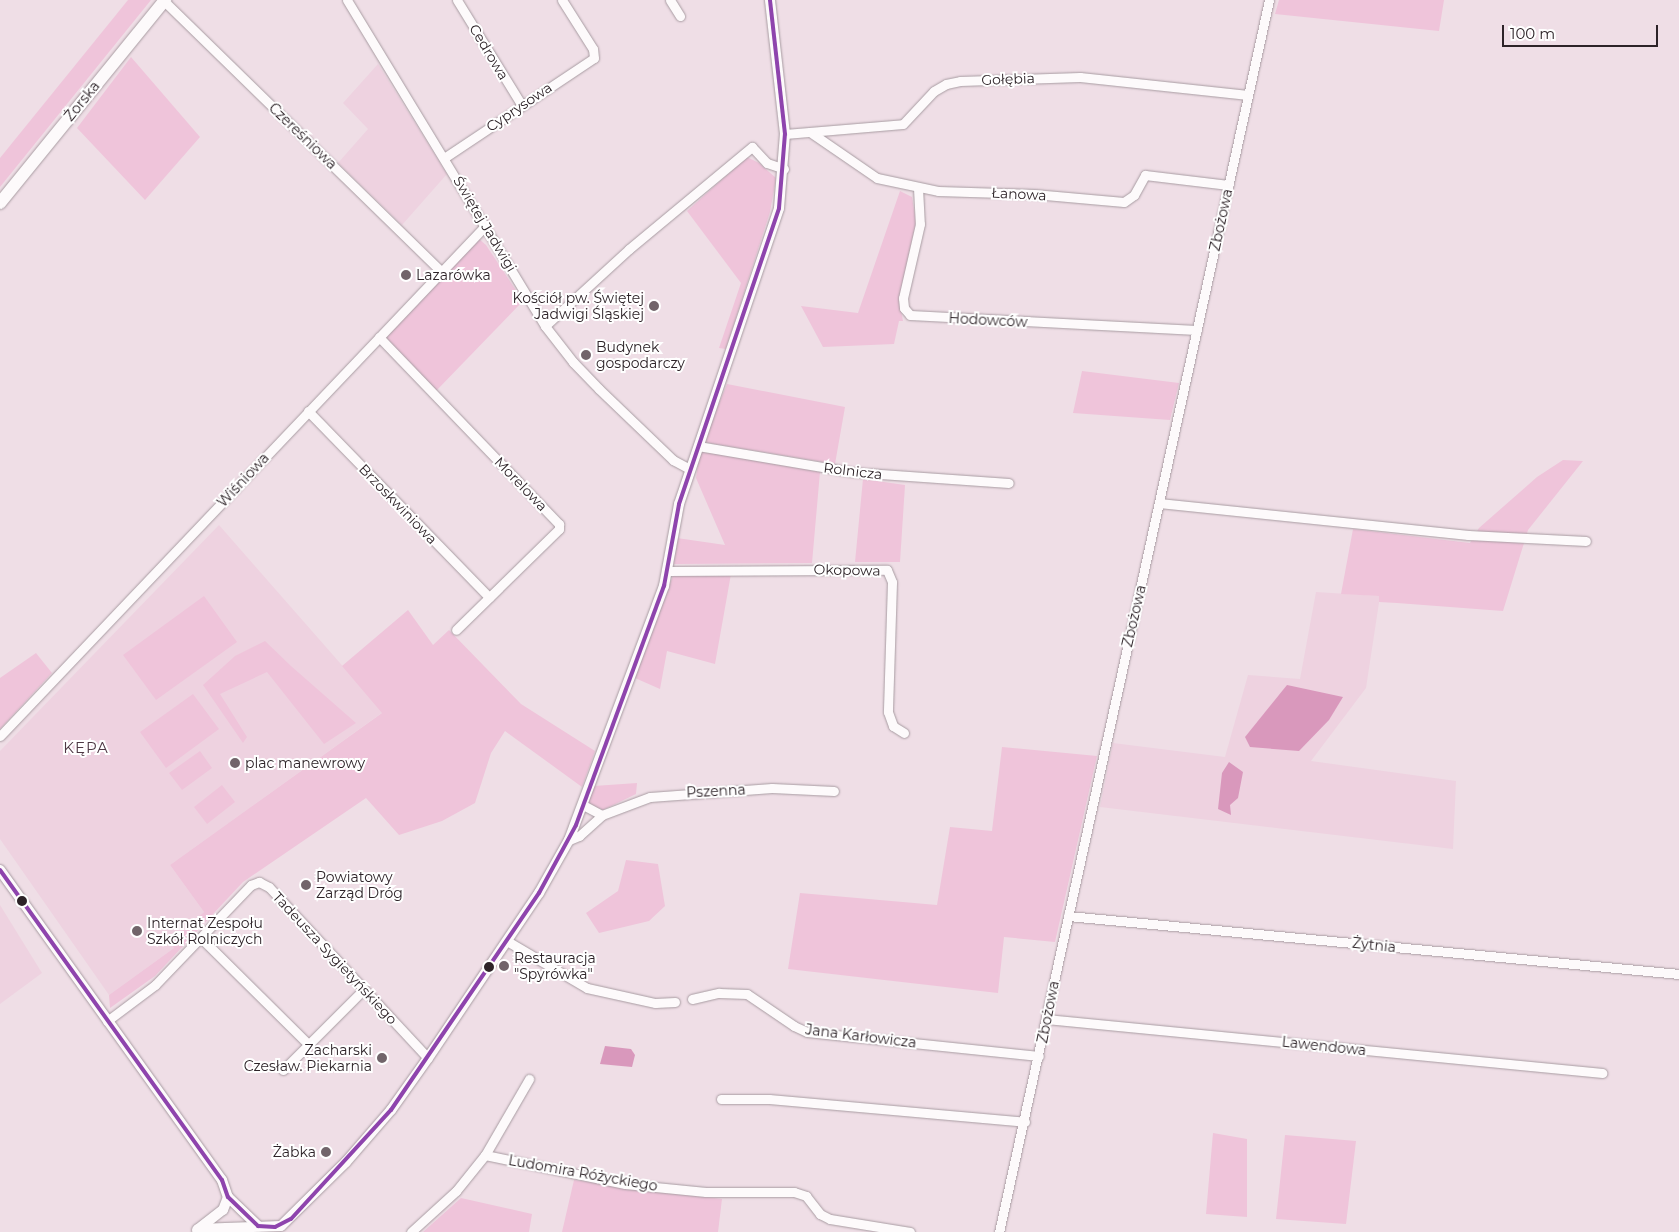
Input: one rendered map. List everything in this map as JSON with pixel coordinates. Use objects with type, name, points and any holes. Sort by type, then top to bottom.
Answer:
[{"type":"main road","name":"Żorska","points":[[0,203],[165,0]]},
{"type":"street","name":"Czereśniowa","points":[[165,0],[441,271]]},
{"type":"street","name":"Świętej Jadwigi","points":[[347,0],[486,225],[545,326],[573,362],[599,389],[673,460],[690,469]]},
{"type":"street","name":"Cedrowa","points":[[457,0],[521,104]]},
{"type":"street","name":"Cyprysowa","points":[[444,158],[521,104],[594,58],[593,49],[562,0]]},
{"type":"street","points":[[670,0],[680,16]]},
{"type":"street","points":[[197,1231],[258,1226],[284,1229],[374,1130],[428,1058],[507,941],[569,840],[667,571],[674,524],[690,469],[775,224],[784,169],[785,134],[770,0]]},
{"type":"street","name":"Zbożowa","points":[[999,1232],[1040,1056],[1068,916],[1269,0]]},
{"type":"street","name":"Gołębia","points":[[785,134],[903,124],[934,91],[946,84],[960,81],[1080,77],[1248,94]]},
{"type":"street","name":"Łanowa","points":[[810,132],[864,172],[918,188],[1124,202],[1134,195],[1145,174],[1228,185]]},
{"type":"street","points":[[545,326],[629,249],[752,147],[768,163],[784,169]]},
{"type":"street","name":"Hodowców","points":[[918,188],[920,224],[903,298],[904,308],[910,315],[1197,330]]},
{"type":"street","name":"Wiśniowa","points":[[0,736],[486,225]]},
{"type":"street","name":"Morelowa","points":[[379,337],[559,524],[559,529],[456,630]]},
{"type":"street","name":"Brzoskwiniowa","points":[[308,411],[489,597]]},
{"type":"street","name":"Rolnicza","points":[[698,446],[852,472],[1009,483]]},
{"type":"street","points":[[1159,503],[1468,535],[1586,541]]},
{"type":"street","name":"Okopowa","points":[[667,571],[887,570],[892,582],[888,712],[893,726],[904,733]]},
{"type":"street","name":"Pszenna","points":[[569,840],[579,836],[602,815],[628,803],[675,793],[772,788],[834,791]]},
{"type":"street","points":[[583,805],[602,815]]},
{"type":"street","points":[[0,870],[222,1180],[228,1197],[258,1226]]},
{"type":"street","name":"Tadeusza Sygietyńskiego","points":[[107,1021],[155,985],[251,885],[264,883],[428,1058]]},
{"type":"street","name":"Żytnia","points":[[1068,916],[1679,974]]},
{"type":"street","points":[[202,938],[308,1044]]},
{"type":"street","points":[[507,941],[587,988],[655,1003],[675,1002]]},
{"type":"street","points":[[283,1070],[363,990]]},
{"type":"street","name":"Jana Karłowicza","points":[[692,999],[719,994],[747,994],[807,1032],[1040,1056]]},
{"type":"street","name":"Lawendowa","points":[[1046,1019],[1602,1073]]},
{"type":"street","points":[[411,1232],[456,1192],[485,1155],[529,1079]]},
{"type":"street","points":[[721,1099],[769,1099],[1024,1122]]},
{"type":"street","name":"Ludomira Różyckiego","points":[[485,1155],[625,1184],[706,1192],[794,1192],[806,1196],[820,1214],[830,1219],[910,1232]]},
{"type":"street","points":[[197,1231],[223,1210],[228,1197]]},
{"type":"shaded area","points":[[128,0],[151,0],[0,187],[0,158]]},
{"type":"shaded area","points":[[1279,0],[1444,0],[1439,31],[1275,14]]},
{"type":"shaded area","points":[[131,57],[200,137],[145,200],[77,128]]},
{"type":"shaded area","points":[[378,64],[447,174],[402,225],[338,163],[368,129],[343,103]]},
{"type":"shaded area","points":[[747,157],[759,163],[776,178],[770,212],[726,349],[719,348],[741,283],[687,211]]},
{"type":"shaded area","points":[[900,191],[912,197],[916,222],[899,300],[903,321],[899,321],[894,344],[823,347],[801,306],[858,313]]},
{"type":"shaded area","points":[[479,239],[486,245],[523,301],[436,391],[385,337]]},
{"type":"shaded area","points":[[1082,371],[1179,383],[1170,420],[1073,413]]},
{"type":"shaded area","points":[[727,384],[845,407],[835,464],[703,442]]},
{"type":"shaded area","points":[[700,451],[820,472],[812,563],[673,564],[677,538],[725,545],[696,478]]},
{"type":"shaded area","points":[[1563,460],[1583,461],[1528,530],[1503,611],[1379,602],[1379,596],[1341,594],[1353,529],[1470,543],[1479,528],[1537,477]]},
{"type":"shaded area","points":[[863,479],[905,485],[900,562],[855,562]]},
{"type":"shaded area","points":[[219,525],[383,712],[170,865],[204,912],[170,942],[174,948],[109,995],[0,839],[0,751]]},
{"type":"shaded area","points":[[731,574],[715,664],[667,651],[660,689],[635,678],[673,576]]},
{"type":"shaded area","points":[[1316,592],[1380,596],[1366,688],[1311,761],[1456,781],[1453,849],[1100,807],[1113,743],[1225,757],[1248,675],[1300,679]]},
{"type":"shaded area","points":[[204,596],[237,642],[156,700],[123,655]]},
{"type":"shaded area","points":[[408,610],[433,645],[449,630],[521,704],[595,751],[582,787],[505,731],[491,753],[475,803],[442,821],[399,835],[366,798],[243,882],[155,976],[110,1008],[109,995],[174,948],[170,942],[204,912],[170,865],[382,713],[342,666]]},
{"type":"shaded area","points":[[265,641],[356,723],[324,744],[267,672],[220,694],[247,737],[243,743],[203,685],[235,656]]},
{"type":"shaded area","points":[[36,653],[52,673],[0,729],[0,678]]},
{"type":"shaded area","points":[[1287,685],[1343,697],[1329,720],[1299,751],[1250,747],[1245,737]]},
{"type":"shaded area","points":[[193,694],[219,729],[166,768],[140,732]]},
{"type":"shaded area","points":[[1002,747],[1097,756],[1055,942],[1004,937],[998,993],[788,969],[800,893],[937,905],[950,827],[992,831]]},
{"type":"shaded area","points":[[200,751],[212,768],[182,790],[169,773]]},
{"type":"shaded area","points":[[1229,762],[1243,772],[1238,798],[1230,805],[1231,815],[1218,809],[1222,773]]},
{"type":"shaded area","points":[[637,783],[636,794],[603,810],[587,805],[594,786]]},
{"type":"shaded area","points":[[222,785],[235,802],[207,824],[194,807]]},
{"type":"shaded area","points":[[626,860],[658,864],[665,906],[649,921],[599,933],[586,913],[618,891]]},
{"type":"shaded area","points":[[0,905],[42,973],[0,1004]]},
{"type":"shaded area","points":[[605,1046],[631,1049],[635,1055],[632,1067],[600,1064]]},
{"type":"shaded area","points":[[1213,1133],[1247,1139],[1247,1217],[1206,1214]]},
{"type":"shaded area","points":[[1285,1135],[1356,1141],[1346,1224],[1276,1219]]},
{"type":"shaded area","points":[[574,1180],[722,1199],[718,1232],[562,1232]]},
{"type":"shaded area","points":[[461,1198],[532,1214],[529,1232],[423,1232]]},
{"type":"transit line","points":[[0,870],[222,1180],[228,1197],[258,1226],[275,1227],[291,1219],[391,1110],[539,893],[576,825],[664,586],[679,504],[779,208],[785,134],[770,0]]},
{"type":"place","name":"Lazarówka","points":[[406,275]]},
{"type":"place","name":"Kościół pw. Świętej Jadwigi Śląskiej","points":[[654,306]]},
{"type":"place","name":"Budynek gospodarczy","points":[[586,355]]},
{"type":"place","name":"plac manewrowy","points":[[235,763]]},
{"type":"place","name":"Powiatowy Zarząd Dróg","points":[[306,885]]},
{"type":"place","name":"Internat Zespołu Szkół Rolniczych","points":[[137,931]]},
{"type":"place","name":"Restauracja \"Spyrówka\"","points":[[504,966]]},
{"type":"place","name":"Zacharski Czesław. Piekarnia","points":[[382,1058]]},
{"type":"place","name":"Żabka","points":[[326,1152]]},
{"type":"district","name":"KĘPA","points":[[86,748]]}]
